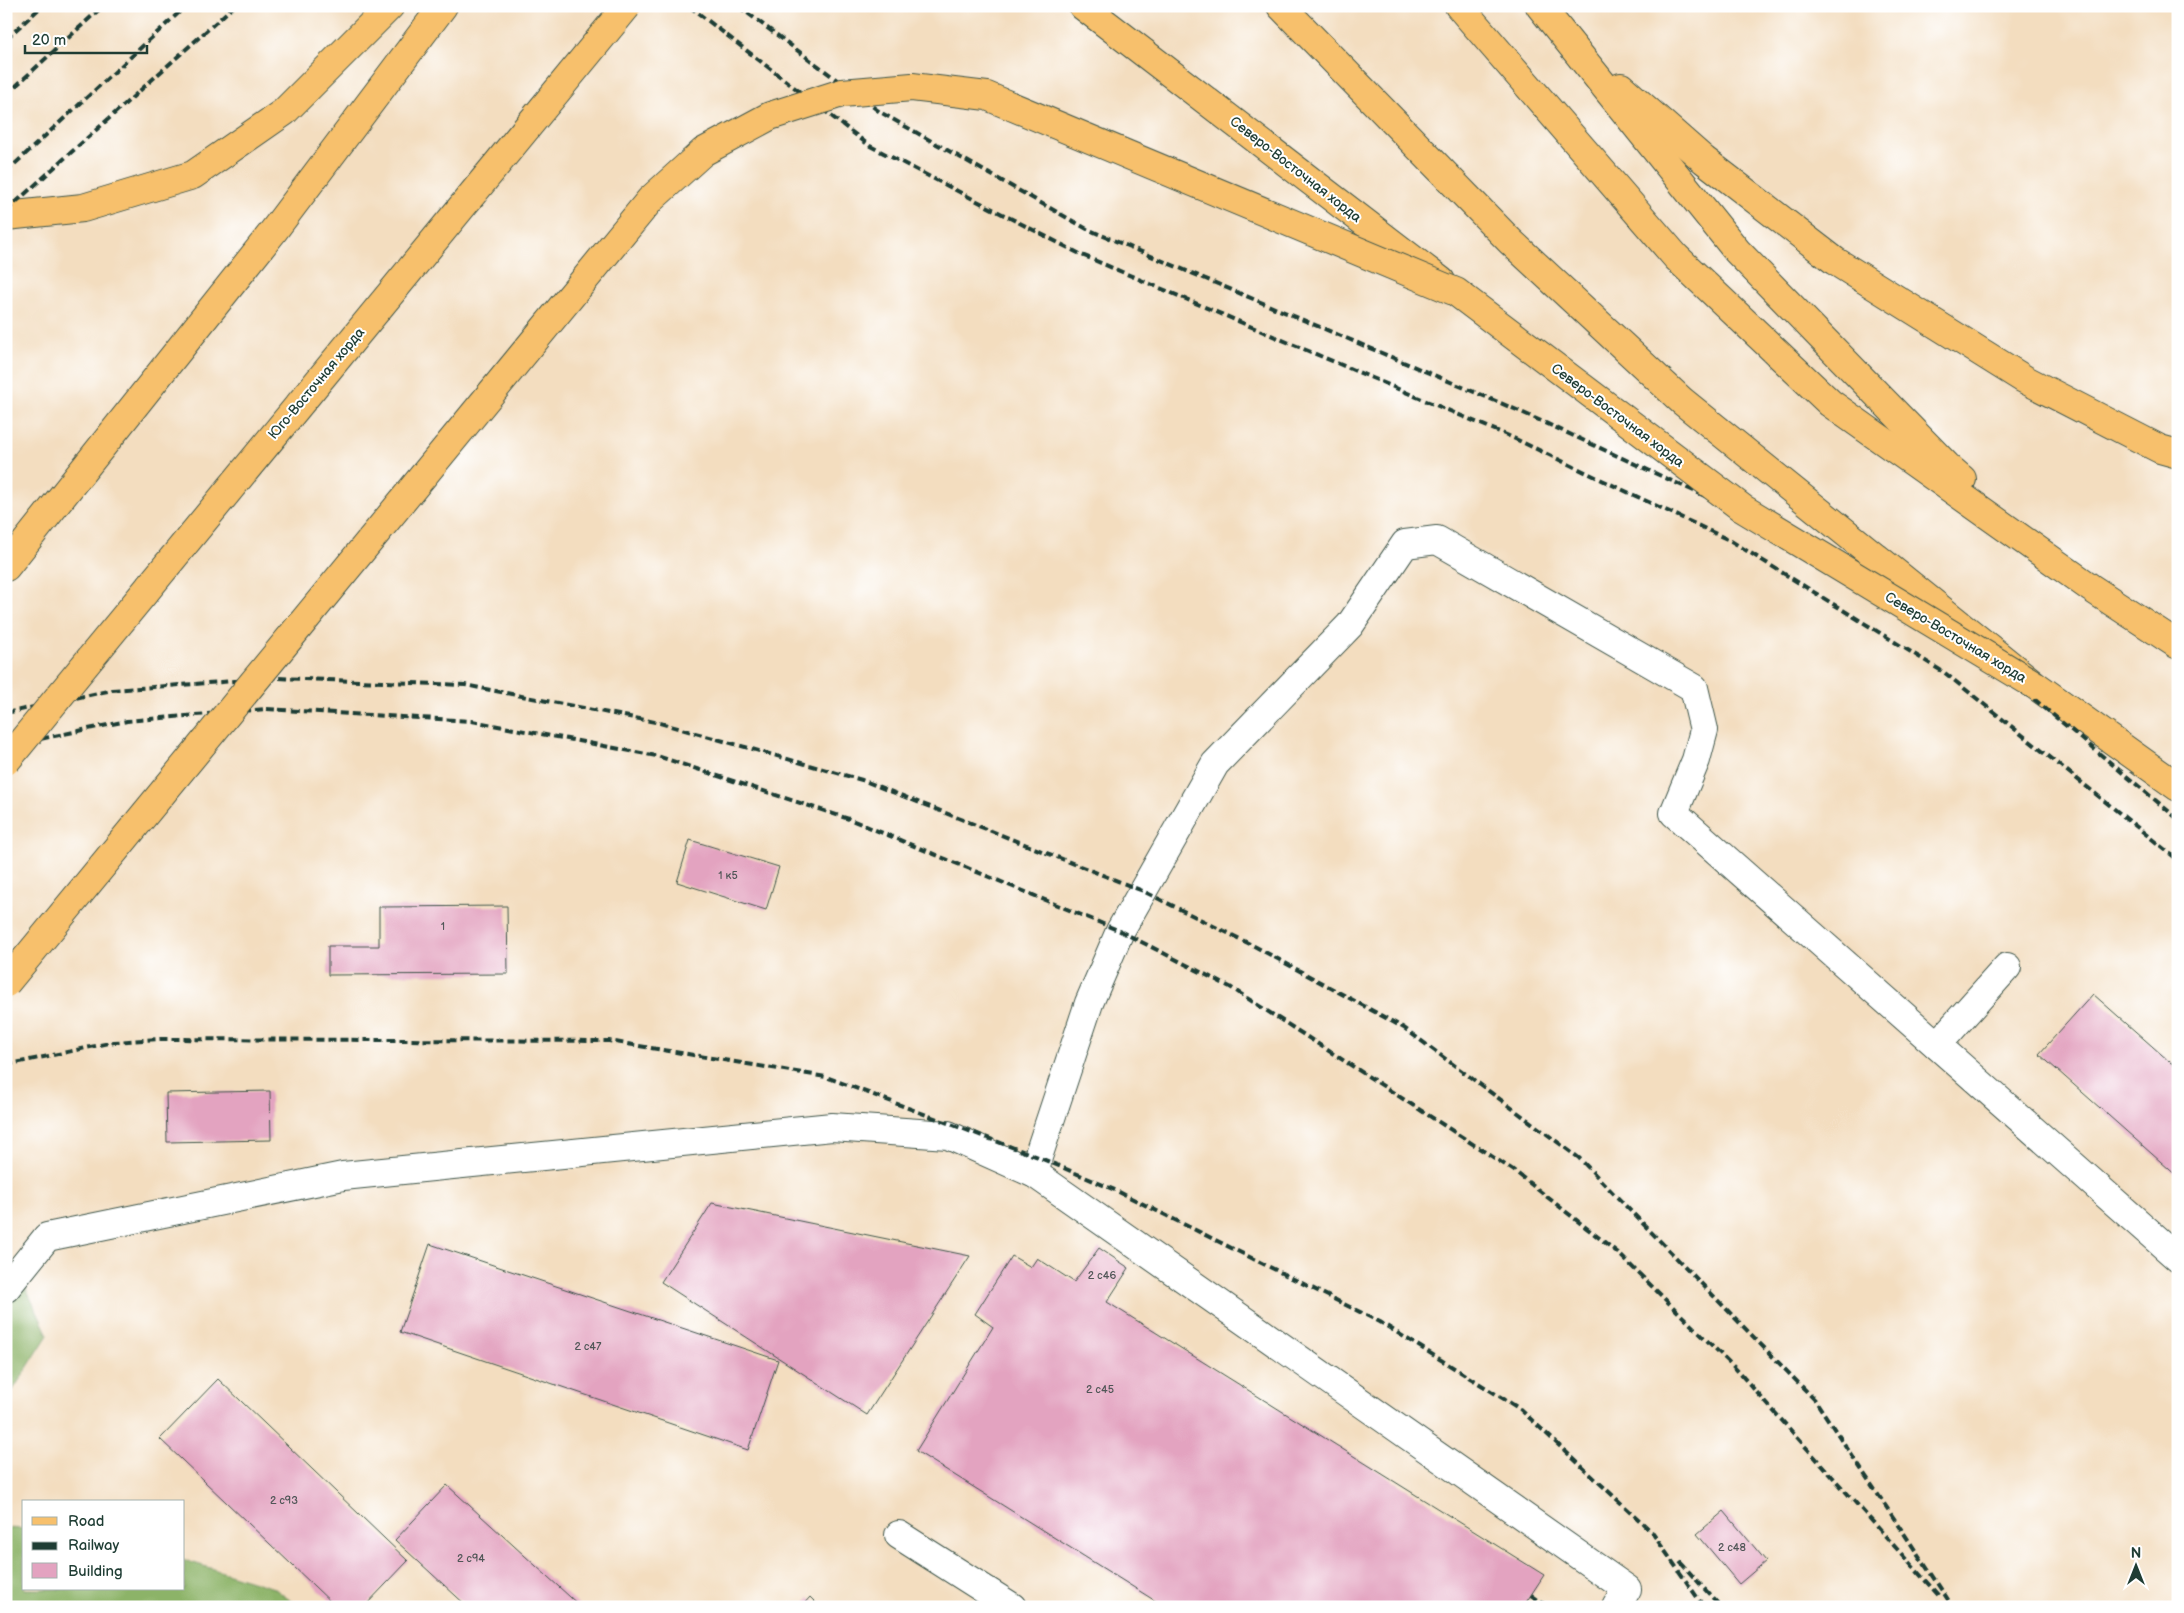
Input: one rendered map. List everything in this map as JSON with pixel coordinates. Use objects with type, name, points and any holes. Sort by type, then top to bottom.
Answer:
[{"type":"main road","points":[[6,216],[83,208],[192,175],[284,112],[390,6]]},
{"type":"main road","points":[[6,567],[272,233],[443,6]]},
{"type":"main road","name":"Юго-Восточная хорда","points":[[6,761],[627,6]]},
{"type":"main road","name":"Северо-Восточная хорда","points":[[1083,6],[1742,508],[2035,685],[2178,786]]},
{"type":"main road","points":[[1281,6],[1510,241],[1682,401],[2035,685]]},
{"type":"main road","points":[[1459,6],[1676,257],[1830,403],[2091,588],[2178,645]]},
{"type":"main road","points":[[1540,6],[1737,251],[1947,466],[2091,588]]},
{"type":"main road","points":[[1560,33],[1704,160],[1835,261],[2024,379],[2160,449],[2178,454]]},
{"type":"main road","points":[[6,983],[650,200],[703,152],[770,116],[842,94],[912,87],[987,96],[1456,292]]},
{"type":"lane","points":[[1035,1174],[1038,1157],[1089,1002],[1120,931],[1215,764],[1350,625],[1405,544],[1438,540],[1694,688],[1704,730],[1696,760],[1674,813],[2178,1258]]},
{"type":"lane","points":[[1937,1045],[2006,967]]},
{"type":"lane","points":[[6,1288],[47,1237],[343,1176],[832,1127],[948,1135],[1035,1174],[1627,1589],[1616,1607]]},
{"type":"lane","points":[[899,1536],[1012,1607]]},
{"type":"green space","points":[[6,1276],[21,1278],[48,1335],[6,1401]]},
{"type":"green space","points":[[6,1528],[22,1529],[22,1590],[185,1590],[185,1560],[274,1588],[299,1607],[6,1607]]},
{"type":"building","points":[[690,840],[779,867],[766,910],[677,882]]},
{"type":"building","points":[[507,906],[508,974],[328,975],[328,946],[379,946],[379,907]]},
{"type":"building","points":[[2093,994],[2178,1069],[2178,1177],[2039,1054]]},
{"type":"building","points":[[270,1091],[271,1140],[167,1142],[166,1093]]},
{"type":"building","points":[[712,1203],[970,1256],[867,1415],[661,1282]]},
{"type":"building","points":[[430,1244],[778,1360],[748,1450],[400,1332]]},
{"type":"building","points":[[1099,1248],[1129,1268],[1107,1302],[1544,1575],[1523,1607],[1165,1607],[916,1451],[993,1327],[975,1314],[1012,1256],[1031,1267],[1037,1258],[1074,1282]]},
{"type":"building","points":[[218,1379],[408,1561],[364,1607],[336,1607],[160,1439]]},
{"type":"building","points":[[447,1485],[581,1607],[468,1607],[395,1540]]},
{"type":"building","points":[[1724,1511],[1766,1561],[1739,1584],[1697,1534]]},
{"type":"building","points":[[810,1597],[820,1607],[801,1607]]},
{"type":"railway","points":[[6,39],[42,6]]},
{"type":"railway","points":[[6,95],[103,6]]},
{"type":"railway","points":[[6,172],[186,6]]},
{"type":"railway","points":[[6,211],[234,6]]},
{"type":"railway","points":[[689,6],[870,146],[1082,255],[1509,436],[1731,541],[1945,673],[2178,860]]},
{"type":"railway","points":[[738,6],[880,112],[1087,229],[1517,410],[1731,508],[1962,639],[2178,819]]},
{"type":"railway","points":[[6,713],[112,690],[276,678],[465,685],[660,723],[862,780],[1143,891],[1256,947],[1404,1028],[1579,1158],[1815,1400],[1953,1607]]},
{"type":"railway","points":[[6,746],[127,721],[266,709],[472,721],[657,756],[849,819],[1120,931],[1230,987],[1513,1170],[1617,1252],[1735,1368],[1940,1597]]},
{"type":"railway","points":[[6,1065],[114,1042],[160,1039],[609,1041],[826,1077],[1038,1157],[1117,1191],[1380,1322],[1520,1409],[1651,1531],[1704,1607]]},
{"type":"railway","points":[[1680,1562],[1721,1607]]},
{"type":"railway","points":[[1531,1595],[1548,1607]]}]
